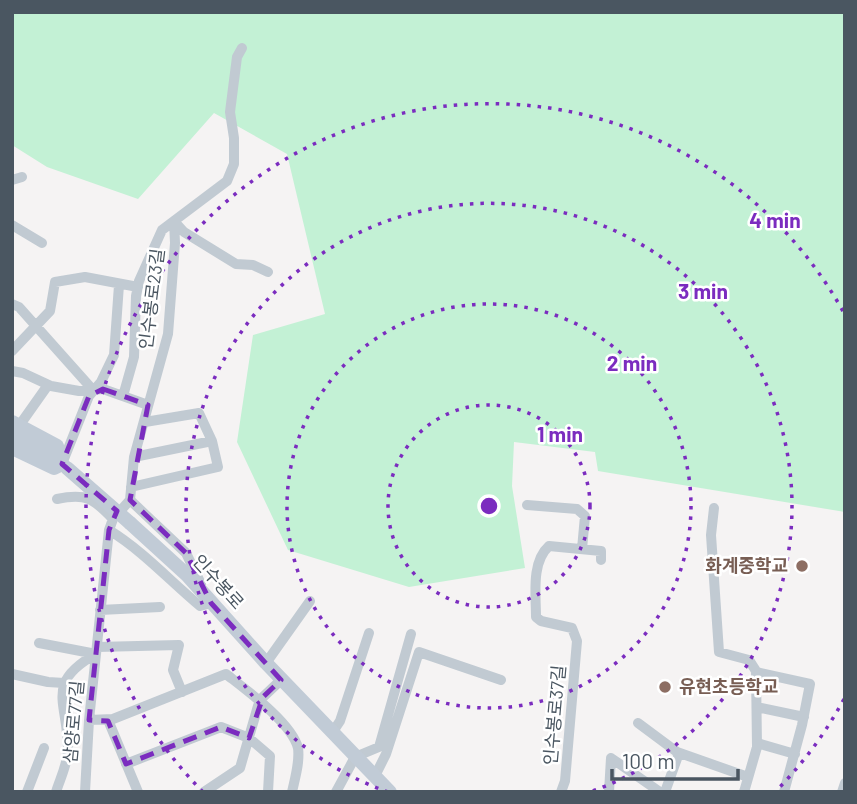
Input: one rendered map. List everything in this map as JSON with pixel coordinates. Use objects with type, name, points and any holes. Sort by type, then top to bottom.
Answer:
[{"type":"main road","name":"인수봉로","points":[[14,429],[57,446],[65,466],[187,575],[265,663],[390,792]]},
{"type":"main road","points":[[12,448],[54,468],[65,466]]},
{"type":"street","points":[[122,396],[134,357],[138,288],[162,230],[227,181],[234,164],[231,105],[237,57],[242,48]]},
{"type":"street","name":"인수봉로23길","points":[[174,221],[184,232],[236,264],[253,265],[268,272]]},
{"type":"street","name":"인수봉로23길","points":[[130,500],[134,457],[168,334],[175,243],[174,221]]},
{"type":"street","points":[[12,225],[42,243]]},
{"type":"street","points":[[12,351],[51,311],[55,282],[85,277],[138,288]]},
{"type":"street","points":[[65,466],[75,428],[114,355],[119,285]]},
{"type":"street","points":[[12,304],[19,307],[37,326],[93,390]]},
{"type":"street","points":[[12,372],[23,373],[48,385],[79,391],[103,389],[148,405]]},
{"type":"street","points":[[14,429],[48,385]]},
{"type":"street","points":[[131,487],[218,467],[212,440],[199,413],[145,422]]},
{"type":"street","points":[[134,457],[212,440]]},
{"type":"street","points":[[57,499],[75,495],[87,497],[99,504],[111,525],[169,580],[200,606],[211,603],[186,553],[130,500],[111,525]]},
{"type":"street","points":[[527,505],[577,509],[585,516],[582,549],[601,551],[601,560]]},
{"type":"street","points":[[714,508],[711,535],[719,652],[749,660],[756,672],[757,743],[744,792]]},
{"type":"street","name":"삼양로77길","points":[[85,792],[89,720],[111,525]]},
{"type":"street","name":"인수봉로37길","points":[[561,792],[565,781],[578,641],[572,628],[541,621],[536,617],[536,578],[541,553],[549,546],[582,549]]},
{"type":"street","points":[[265,663],[310,601]]},
{"type":"street","points":[[100,610],[160,607]]},
{"type":"street","points":[[331,733],[340,721],[369,633]]},
{"type":"street","points":[[339,791],[355,757],[379,747],[411,634]]},
{"type":"street","points":[[39,643],[97,650],[179,645],[173,670],[182,692]]},
{"type":"street","points":[[55,792],[68,752],[62,689],[67,676],[97,650]]},
{"type":"street","points":[[375,776],[386,754],[419,652],[501,680]]},
{"type":"street","points":[[756,672],[810,684],[785,792]]},
{"type":"street","points":[[12,674],[64,683]]},
{"type":"street","points":[[89,720],[108,720],[226,674],[261,701],[292,736],[298,748],[292,792]]},
{"type":"street","points":[[204,792],[240,768],[261,701],[281,680]]},
{"type":"street","points":[[757,708],[804,717]]},
{"type":"street","points":[[108,720],[138,792]]},
{"type":"street","points":[[638,723],[680,753],[748,777]]},
{"type":"street","points":[[126,764],[221,727],[249,738],[270,756],[268,792]]},
{"type":"street","points":[[757,743],[795,754]]},
{"type":"street","points":[[27,792],[44,748]]},
{"type":"street","points":[[609,792],[611,758],[663,792],[680,753]]},
{"type":"street","points":[[842,792],[845,783]]},
{"type":"highlighted area","points":[[103,389],[148,405],[130,500],[186,553],[211,603],[281,680],[263,697],[249,738],[221,727],[126,764],[108,721],[89,720],[109,530],[117,511],[62,464],[89,396]]},
{"type":"green space","points":[[12,12],[845,12],[845,512],[598,471],[595,452],[514,442],[512,486],[525,568],[409,587],[288,550],[237,442],[253,335],[325,314],[287,154],[214,113],[138,199],[47,167],[12,145]]},
{"type":"place","name":"화계중학교","points":[[802,566]]},
{"type":"place","name":"유현초등학교","points":[[665,687]]}]
